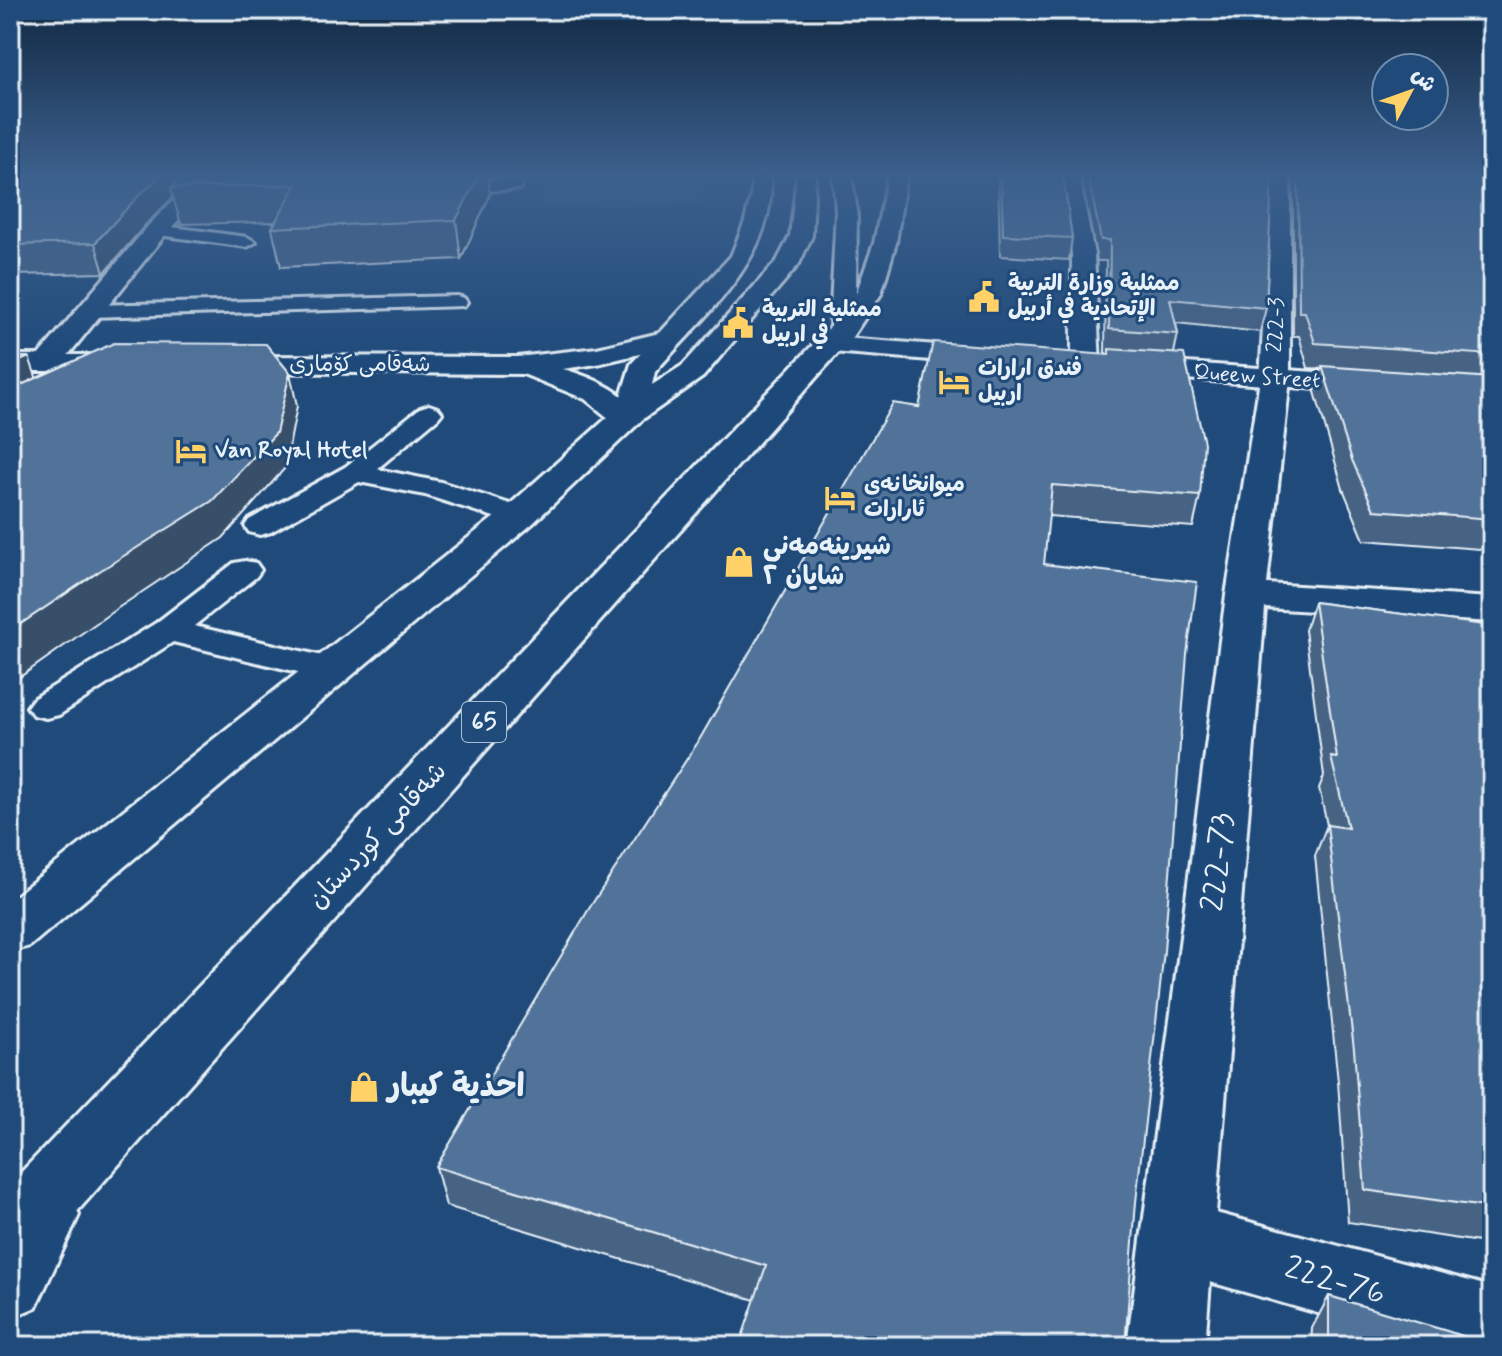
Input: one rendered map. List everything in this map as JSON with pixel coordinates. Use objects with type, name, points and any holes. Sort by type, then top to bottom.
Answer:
[{"type":"main road","points":[[47,363],[150,238]]},
{"type":"main road","points":[[630,414],[641,370],[741,258],[749,238]]},
{"type":"main road","points":[[10,931],[519,516],[630,414],[693,371],[787,264],[800,238]]},
{"type":"main road","points":[[844,238],[836,338],[1023,360]]},
{"type":"main road","name":"شەقامی کوردستان","points":[[10,1235],[836,338],[869,294],[886,238]]},
{"type":"main road","points":[[1080,238],[1086,364]]},
{"type":"main road","name":"222-3","points":[[1275,379],[1279,238]]},
{"type":"main road","points":[[517,366],[597,356],[668,339]]},
{"type":"main road","name":"Queew Street","points":[[1054,362],[1492,393]]},
{"type":"main road","points":[[10,363],[151,363]]},
{"type":"main road","points":[[65,390],[119,363]]},
{"type":"main road","name":"شەقامی کۆماری","points":[[199,364],[517,366]]},
{"type":"main road","points":[[517,366],[562,377],[588,388],[630,414]]},
{"type":"main road","name":"222-73","points":[[1166,1346],[1246,595],[1275,379]]},
{"type":"main road","points":[[1246,595],[1492,610]]},
{"type":"main road","points":[[10,1281],[62,1181]]},
{"type":"main road","name":"222-76","points":[[1179,1238],[1492,1325]]},
{"type":"lane","points":[[225,238],[247,242]]},
{"type":"lane","points":[[90,311],[457,302]]},
{"type":"lane","points":[[260,526],[355,473],[429,413]]},
{"type":"lane","points":[[355,473],[431,488],[519,516]]},
{"type":"lane","points":[[46,707],[168,630],[245,570]]},
{"type":"lane","points":[[168,630],[331,669]]},
{"type":"building","points":[[10,238],[99,238],[95,243],[10,245]]},
{"type":"building","points":[[1269,238],[1266,308],[1170,299],[1178,334],[1109,329],[1110,240],[1101,240]]},
{"type":"building","points":[[1298,238],[1492,238],[1492,355],[1315,343],[1305,312],[1299,312]]},
{"type":"building","points":[[933,342],[1109,355],[1109,349],[1184,354],[1204,443],[1200,496],[1052,485],[1044,564],[1197,582],[1187,654],[1164,951],[1136,1202],[1125,1346],[739,1346],[766,1266],[436,1167],[590,907],[698,742],[893,403],[919,407]]},
{"type":"building","points":[[114,343],[266,344],[290,373],[276,433],[212,501],[10,631],[10,390]]},
{"type":"building","points":[[10,357],[29,357],[10,365]]},
{"type":"building","points":[[1322,366],[1492,378],[1492,519],[1374,510],[1352,460]]},
{"type":"building","points":[[1314,602],[1492,626],[1492,1208],[1365,1190],[1354,1049],[1327,825],[1348,828],[1331,757],[1337,758]]},
{"type":"building","points":[[1329,1296],[1447,1331],[1492,1346],[1329,1346]]},
{"type":"place","name":"ممثلية وزارة التربية الإتحادية في أربيل","points":[[984,297]]},
{"type":"place","name":"ممثلية التربية في اربيل","points":[[738,323]]},
{"type":"place","name":"فندق ارارات اربيل","points":[[954,382]]},
{"type":"place","name":"Van Royal Hotel","points":[[191,451]]},
{"type":"place","name":"میوانخانەی ئارارات","points":[[840,498]]},
{"type":"place","name":"شیرینەمەنی شایان ٢","points":[[739,562]]},
{"type":"place","name":"احذية كيبار","points":[[364,1087]]}]
